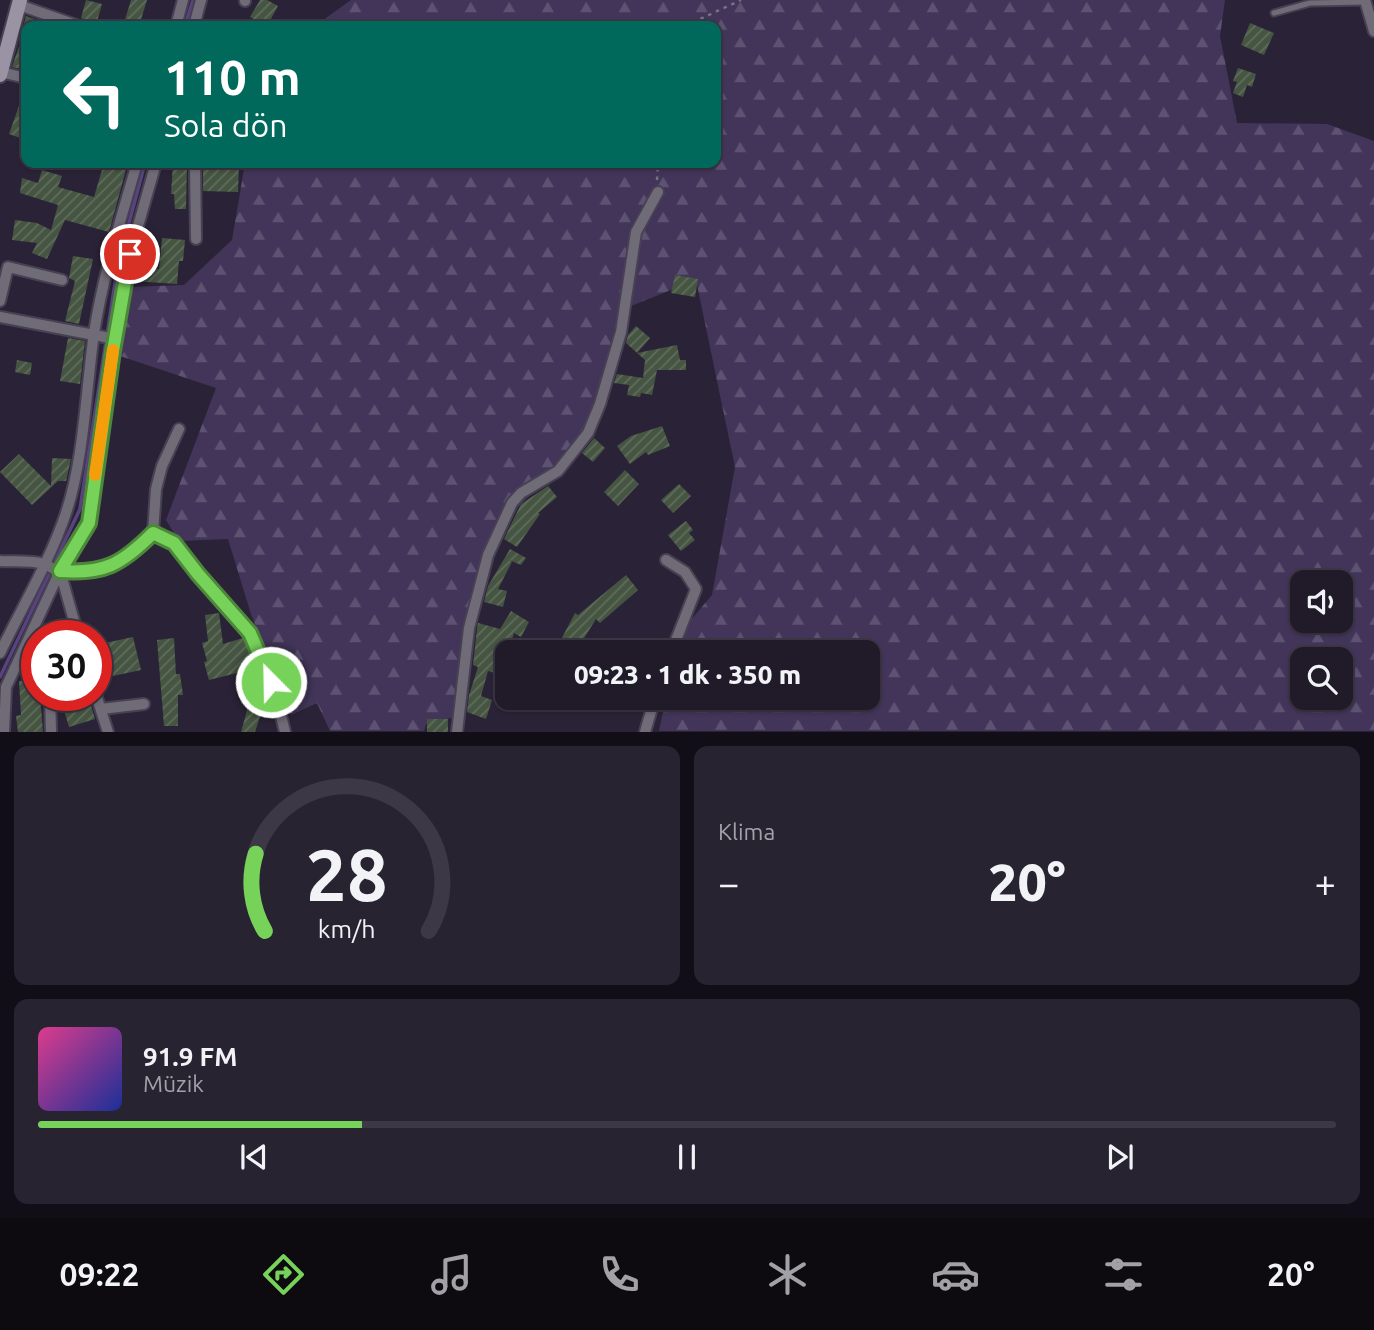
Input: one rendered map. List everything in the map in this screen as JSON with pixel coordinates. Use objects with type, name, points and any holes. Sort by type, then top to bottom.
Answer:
[{"type":"street","points":[[177,21],[183,0]]},
{"type":"street","points":[[195,21],[201,0]]},
{"type":"street","points":[[1365,1],[1374,31]]},
{"type":"street","points":[[21,77],[1,74],[20,2],[67,21]]},
{"type":"street","points":[[0,653],[67,511],[106,273],[137,168]]},
{"type":"street","points":[[4,732],[6,687],[60,571],[89,523],[130,254],[155,168]]},
{"type":"street","points":[[195,168],[197,239]]},
{"type":"street","points":[[457,732],[469,628],[488,555],[512,503],[521,493],[558,471],[588,433],[600,404],[621,332],[636,232],[658,192]]},
{"type":"street","points":[[0,301],[8,267],[62,280]]},
{"type":"street","points":[[0,317],[115,339]]},
{"type":"street","points":[[0,561],[44,564],[60,571],[85,573],[107,569],[132,554],[153,533],[156,489],[162,466],[179,429]]},
{"type":"street","points":[[153,533],[174,543],[250,633],[276,696],[285,732]]},
{"type":"street","points":[[666,560],[685,572],[696,589],[676,640]]},
{"type":"street","points":[[60,571],[74,620]]},
{"type":"street","points":[[112,708],[144,704]]},
{"type":"street","points":[[645,732],[651,710]]},
{"type":"street","points":[[50,711],[51,732]]},
{"type":"street","points":[[102,711],[108,732]]},
{"type":"lane","points":[[1274,13],[1310,3],[1365,1]]},
{"type":"path","points":[[696,21],[741,0]]},
{"type":"path","points":[[657,168],[658,192]]},
{"type":"green space","points":[[351,0],[1225,0],[1220,36],[1237,123],[1327,124],[1374,141],[1374,731],[659,731],[663,710],[880,710],[880,640],[678,640],[679,634],[712,595],[735,467],[696,280],[621,310],[605,380],[584,443],[503,521],[473,607],[454,717],[426,724],[424,731],[330,731],[317,703],[291,715],[251,614],[228,539],[179,541],[166,520],[216,388],[117,355],[129,287],[184,285],[232,240],[244,168],[721,168],[721,21],[322,21]]},
{"type":"building","points":[[86,0],[102,4],[97,21],[81,18]]},
{"type":"building","points":[[131,0],[147,0],[141,21],[125,21]]},
{"type":"building","points":[[260,0],[267,0],[278,6],[270,21],[258,21],[250,17]]},
{"type":"building","points":[[26,16],[40,21],[25,21]]},
{"type":"building","points":[[1250,23],[1274,33],[1264,55],[1241,45]]},
{"type":"building","points":[[21,40],[21,69],[12,67]]},
{"type":"building","points":[[1238,68],[1256,74],[1252,87],[1247,85],[1243,97],[1233,93],[1237,82],[1233,81]]},
{"type":"building","points":[[21,100],[21,138],[9,134]]},
{"type":"building","points":[[103,168],[126,168],[109,232],[65,220],[47,259],[32,253],[37,243],[12,240],[15,220],[37,223],[51,230],[58,205],[20,193],[22,178],[38,183],[42,170],[62,176],[58,187],[94,197]]},
{"type":"building","points":[[173,168],[187,168],[186,209],[175,209],[174,194],[171,194]]},
{"type":"building","points":[[203,168],[239,168],[238,192],[203,191]]},
{"type":"building","points":[[162,238],[185,240],[183,261],[179,261],[177,284],[133,281],[136,266],[159,269]]},
{"type":"building","points":[[73,256],[93,259],[79,324],[65,321],[75,281],[69,278]]},
{"type":"building","points":[[675,275],[698,279],[695,297],[671,293]]},
{"type":"building","points":[[636,326],[650,338],[637,353],[626,343],[628,335]]},
{"type":"building","points":[[68,338],[85,341],[80,384],[60,381]]},
{"type":"building","points":[[677,345],[680,360],[686,360],[686,370],[657,370],[652,395],[627,395],[629,385],[614,383],[617,374],[643,378],[645,360],[637,353]]},
{"type":"building","points":[[17,360],[32,363],[30,375],[15,372]]},
{"type":"building","points":[[662,426],[670,446],[648,455],[646,452],[630,464],[617,446],[631,436]]},
{"type":"building","points":[[594,438],[605,448],[593,462],[582,453]]},
{"type":"building","points":[[19,454],[51,486],[52,458],[71,459],[66,481],[58,481],[32,505],[0,472]]},
{"type":"building","points":[[625,470],[639,484],[618,506],[604,492]]},
{"type":"building","points":[[679,484],[691,496],[673,513],[661,500]]},
{"type":"building","points":[[548,486],[557,497],[538,513],[540,514],[517,547],[504,539],[521,504]]},
{"type":"building","points":[[686,521],[693,530],[689,533],[695,540],[681,551],[668,535]]},
{"type":"building","points":[[510,549],[526,558],[521,565],[509,560],[512,562],[498,589],[507,591],[503,607],[484,602],[488,586]]},
{"type":"building","points":[[626,575],[638,590],[600,623],[596,619],[583,640],[561,640],[575,613],[578,615]]},
{"type":"building","points":[[511,611],[529,622],[521,637],[514,633],[512,640],[495,640],[495,673],[488,671],[481,696],[492,700],[486,719],[467,712],[478,667],[473,665],[478,623],[500,629]]},
{"type":"building","points":[[219,613],[223,644],[243,638],[262,682],[248,685],[245,671],[209,680],[202,643],[208,641],[205,615]]},
{"type":"building","points":[[133,637],[141,670],[113,676],[112,642]]},
{"type":"building","points":[[174,638],[176,674],[180,674],[183,695],[178,695],[178,726],[164,726],[157,640]]},
{"type":"building","points":[[19,681],[21,711],[41,711],[43,732],[18,732],[16,716],[21,715]]},
{"type":"building","points":[[251,696],[265,701],[255,732],[241,732]]},
{"type":"building","points":[[64,711],[93,711],[95,719],[69,727]]},
{"type":"building","points":[[427,719],[448,719],[448,732],[427,732]]},
{"type":"waterway","points":[[187,21],[193,0]]},
{"type":"waterway","points":[[0,677],[80,509],[118,264],[144,168]]},
{"type":"slow traffic","points":[[95,475],[113,350]]},
{"type":"route","points":[[130,254],[113,351],[89,523],[60,571],[85,573],[107,569],[132,554],[153,533],[174,543],[250,633],[271,682]]}]
